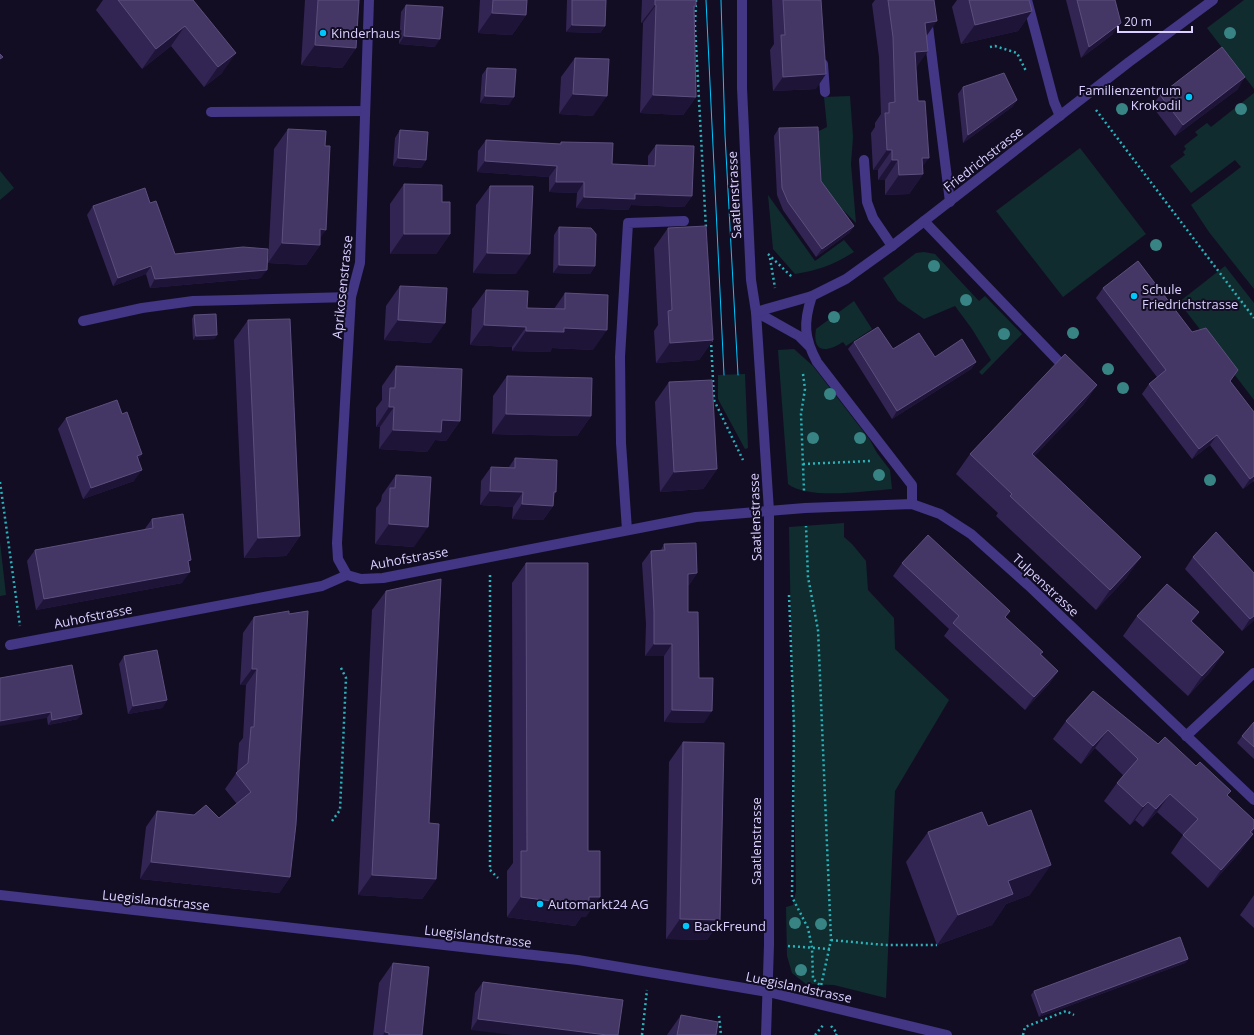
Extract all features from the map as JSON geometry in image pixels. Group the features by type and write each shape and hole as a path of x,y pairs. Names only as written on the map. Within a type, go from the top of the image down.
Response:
{"street":[{"name":"Aprikosenstrasse","path":"347,575 338,559 336,543 351,297 360,263 369,0"},
{"name":"Saatlenstrasse","path":"742,0 742,104 751,280 756,312 769,510 768,992 766,1035"},
{"path":"918,0 924,9 928,26 950,202"},
{"path":"1027,0 1054,102 1060,116"},
{"name":"Friedrichstrasse","path":"756,312 812,296 846,279 950,202 1212,0"},
{"path":"823,54 825,92"},
{"path":"210,112 365,111"},
{"path":"864,160 867,202 873,218 892,246"},
{"path":"628,530 621,443 620,357 628,223 684,221"},
{"path":"924,221 1075,379"},
{"path":"812,296 806,318 806,330 809,346 817,362 912,485 912,504"},
{"path":"83,321 142,308 193,301 351,297"},
{"path":"756,312 799,336 809,346"},
{"name":"Tulpenstrasse","path":"769,510 912,504 940,514 970,534 1028,585 1254,800"},
{"name":"Auhofstrasse","path":"10,645 322,586 347,575 361,579 383,578 696,517 769,510"},
{"path":"1186,736 1254,673"},
{"name":"Luegislandstrasse","path":"0,895 578,960 768,992 947,1035"}],"path":[{"path":"696,0 695,26 706,236"},
{"path":"990,47 995,46 1017,53 1025,69"},
{"path":"1094,107 1254,318"},
{"path":"768,254 792,277"},
{"path":"711,338 714,400 743,460"},
{"path":"788,587 794,726 792,898 808,928 812,948 813,979 821,986 831,940 818,630 808,577 801,414 805,389 802,366"},
{"path":"803,464 892,460"},
{"path":"0,482 22,642"},
{"path":"490,568 490,870 498,878"},
{"path":"332,821 340,810 346,678 340,666"},
{"path":"831,940 885,945 937,945"},
{"path":"788,946 830,949"},
{"path":"642,1035 648,985"},
{"path":"1023,1035 1025,1027 1032,1024 1066,1011 1074,1015"},
{"path":"719,1016 721,1035"},
{"path":"815,1035 826,1021"}],"green space":[{"path":"1244,0 1254,0 1254,89 1207,28"},
{"path":"1254,93 1254,289 1209,232 1191,205 1241,167 1235,160 1191,193 1170,166 1185,155 1183,152 1186,149 1184,146 1198,135 1195,132 1207,123 1211,127"},
{"path":"850,96 853,137 851,164 856,223 820,187 817,132 827,127 824,97"},
{"path":"1080,148 1146,234 1063,297 996,211"},
{"path":"0,171 14,188 0,200"},
{"path":"768,195 815,261 844,240 854,252 826,266 795,274 773,249"},
{"path":"924,252 935,254 979,301 985,296 1022,334 982,375 979,372 991,360 972,329 955,306 924,319 898,301 883,278 916,253"},
{"path":"1225,266 1254,303 1254,400 1179,302"},
{"path":"854,301 872,329 846,346 843,342 837,346 826,349 818,347 815,337 816,329"},
{"path":"794,349 813,366 870,440 877,453 890,470 892,489 853,493 823,493 797,489 788,484 778,350"},
{"path":"745,374 748,448 745,449 718,399 718,375"},
{"path":"844,523 844,537 866,561 868,590 894,618 895,649 949,700 895,791 886,998 834,985 806,984 792,973 787,956 786,907 793,905 796,891 789,527"},
{"path":"0,542 6,595 0,596"}],"building":[{"path":"118,0 193,0 236,53 218,67 185,26 156,49"},
{"path":"318,0 359,0 356,48 315,45"},
{"path":"493,0 527,0 526,15 492,13"},
{"path":"572,0 606,0 605,26 572,25"},
{"path":"655,0 696,0 696,6 694,6 696,97 653,95"},
{"path":"783,0 821,0 826,74 783,77 781,35 785,35"},
{"path":"888,0 934,0 937,21 925,23 928,51 915,52 918,101 925,101 929,158 922,158 923,174 899,175 898,160 892,160 892,150 887,150 885,113 889,113 889,103 895,102 893,37"},
{"path":"969,0 1029,0 1032,11 975,25"},
{"path":"1077,0 1115,0 1121,23 1089,47"},
{"path":"406,5 443,7 440,39 404,36"},
{"name":"Familienzentrum Krokodil","path":"1222,47 1245,77 1183,125 1160,95"},
{"path":"575,58 609,59 607,96 573,94"},
{"path":"487,68 516,69 514,97 485,96"},
{"path":"1004,73 1017,100 968,135 963,87"},
{"path":"818,127 821,181 854,226 822,249 788,202 782,188 779,128"},
{"path":"288,129 326,131 325,146 330,146 326,230 320,229 320,245 282,243"},
{"path":"400,130 428,132 426,160 398,158"},
{"path":"486,140 561,144 561,142 613,143 612,164 655,166 656,145 694,146 692,196 635,194 635,199 584,197 584,182 556,182 557,166 485,161"},
{"path":"404,184 442,185 442,202 450,202 450,234 404,234"},
{"path":"490,186 533,186 530,254 487,253"},
{"path":"145,188 150,203 156,201 175,254 243,247 268,249 267,270 155,279 151,266 118,278 93,206"},
{"path":"706,226 713,340 670,343 668,311 672,310 668,228"},
{"path":"559,227 591,228 596,234 595,266 559,265"},
{"path":"1138,261 1192,332 1206,328 1238,370 1230,381 1254,412 1254,476 1250,479 1217,435 1199,449 1149,384 1166,370 1103,288"},
{"path":"400,286 447,288 445,323 398,320"},
{"path":"486,290 528,291 527,308 565,309 565,293 608,295 607,330 564,328 564,332 526,331 526,327 484,325"},
{"path":"216,314 217,335 196,336 194,315"},
{"path":"290,319 300,536 258,538 248,320"},
{"path":"878,327 893,349 919,333 935,357 962,339 976,362 897,411 854,342"},
{"path":"1065,354 1097,385 1032,454 1141,557 1110,590 1010,496 1012,494 970,454"},
{"path":"396,366 462,369 460,421 442,420 441,432 393,430 394,407 389,407 390,388 395,388"},
{"path":"507,376 592,378 591,416 506,414"},
{"path":"712,380 717,469 674,472 669,382"},
{"path":"117,400 122,414 127,412 142,454 137,456 142,470 91,488 66,418"},
{"path":"515,458 557,460 556,492 554,492 553,506 522,504 523,492 490,491 491,467 515,468"},
{"path":"396,475 431,477 428,527 389,524 390,488 395,488"},
{"path":"183,514 191,560 188,561 190,572 44,599 35,550 153,528 152,519"},
{"path":"1216,532 1254,573 1254,616 1250,619 1193,557"},
{"path":"928,535 1010,611 1005,617 1043,652 1040,654 1058,671 1034,697 953,623 959,616 902,563"},
{"path":"696,543 697,573 688,574 688,612 698,612 699,678 713,678 712,711 672,710 672,644 654,644 651,551 665,550 664,544"},
{"path":"526,563 588,563 588,851 600,851 600,897 589,897 589,906 521,897 521,851 527,851"},
{"path":"441,579 429,823 439,824 436,879 372,875 386,591"},
{"path":"1167,584 1199,612 1191,621 1224,652 1202,676 1137,616"},
{"path":"289,611 289,614 308,611 296,824 290,877 151,862 157,811 194,815 206,805 219,818 251,792 236,773 248,763 251,727 254,727 257,669 252,669 254,617"},
{"path":"157,650 167,700 133,706 124,656"},
{"path":"72,665 82,714 52,720 51,712 0,721 0,678"},
{"path":"1093,691 1158,744 1165,737 1196,766 1200,762 1231,791 1227,795 1254,820 1254,828 1250,832 1253,834 1221,870 1183,835 1198,819 1170,794 1156,809 1148,802 1143,807 1117,783 1138,759 1108,730 1093,746 1066,721"},
{"path":"1254,722 1254,747 1242,736"},
{"path":"683,742 724,743 720,920 680,919"},
{"path":"1031,810 1051,865 1008,881 1013,894 958,915 928,832 982,812 988,826"},
{"path":"1180,937 1188,959 1042,1013 1034,991"},
{"path":"393,963 429,967 422,1035 389,1035 389,1033 385,1032"},
{"path":"483,982 623,1000 618,1035 607,1035 478,1019"},
{"path":"681,1015 718,1022 716,1035 677,1035"}],"tram line":[{"path":"706,0 724,375"},
{"path":"721,0 725,135 738,375"}],"place":[{"name":"Kinderhaus","path":"323,33"},
{"name":"Familienzentrum Krokodil","path":"1189,97"},
{"name":"Schule Friedrichstrasse","path":"1134,296"},
{"name":"Automarkt24 AG","path":"540,904"},
{"name":"BackFreund","path":"686,926"}]}
